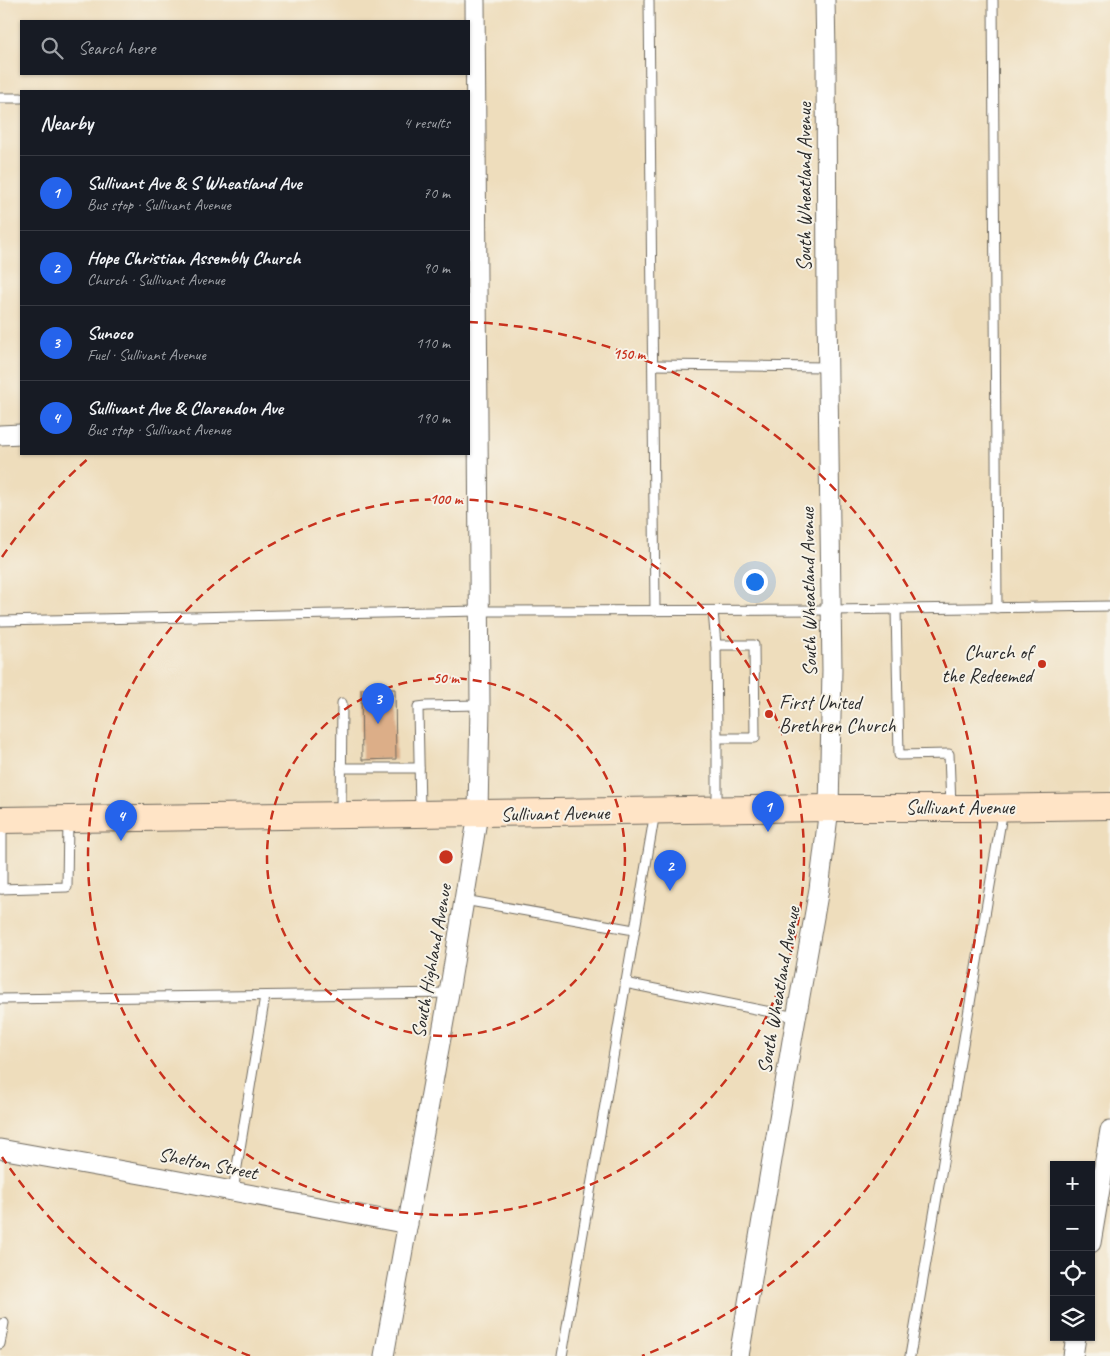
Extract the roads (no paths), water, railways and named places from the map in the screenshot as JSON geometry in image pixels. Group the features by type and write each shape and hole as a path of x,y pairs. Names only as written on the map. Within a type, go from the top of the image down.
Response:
{"main road":[{"name":"Sullivant Avenue","path":"1,820 830,808 1110,806"}],"street":[{"name":"South Highland Avenue","path":"384,1356 449,993 478,814 480,705 474,426 472,92 475,0"},
{"name":"South Wheatland Avenue","path":"739,1356 819,889 830,808 832,670 824,0"},
{"path":"0,435 20,434"},
{"path":"1095,1220 1110,1130"},
{"name":"Shelton Street","path":"0,1149 408,1224"},
{"path":"1073,1356 1075,1341"}],"lane":[{"path":"649,0 655,611"},
{"path":"993,0 997,608"},
{"path":"0,98 20,98"},
{"path":"653,365 828,367"},
{"path":"0,621 479,611 831,610 1110,606"},
{"path":"896,609 899,755 949,754 951,808"},
{"path":"713,610 716,645 717,811"},
{"path":"716,645 754,645 755,710 755,738 717,738"},
{"path":"341,815 342,703"},
{"path":"420,814 418,707 480,705"},
{"path":"342,768 419,768"},
{"path":"910,1356 1004,807"},
{"path":"562,1356 655,811"},
{"path":"1,820 1,889 67,887 68,819"},
{"path":"464,900 634,930"},
{"path":"625,983 796,1017"},
{"path":"0,999 449,993"},
{"path":"233,1191 265,996"},
{"path":"0,1344 4,1323"}],"place":[{"name":"Church of the Redeemed","path":"1042,664"},
{"name":"First United Brethren Church","path":"769,714"},
{"name":"Sunoco","path":"378,724"},
{"name":"Sullivant Ave & S Wheatland Ave","path":"768,832"},
{"name":"Sullivant Ave & Clarendon Ave","path":"121,841"},
{"name":"Hope Christian Assembly Church","path":"670,891"}]}
